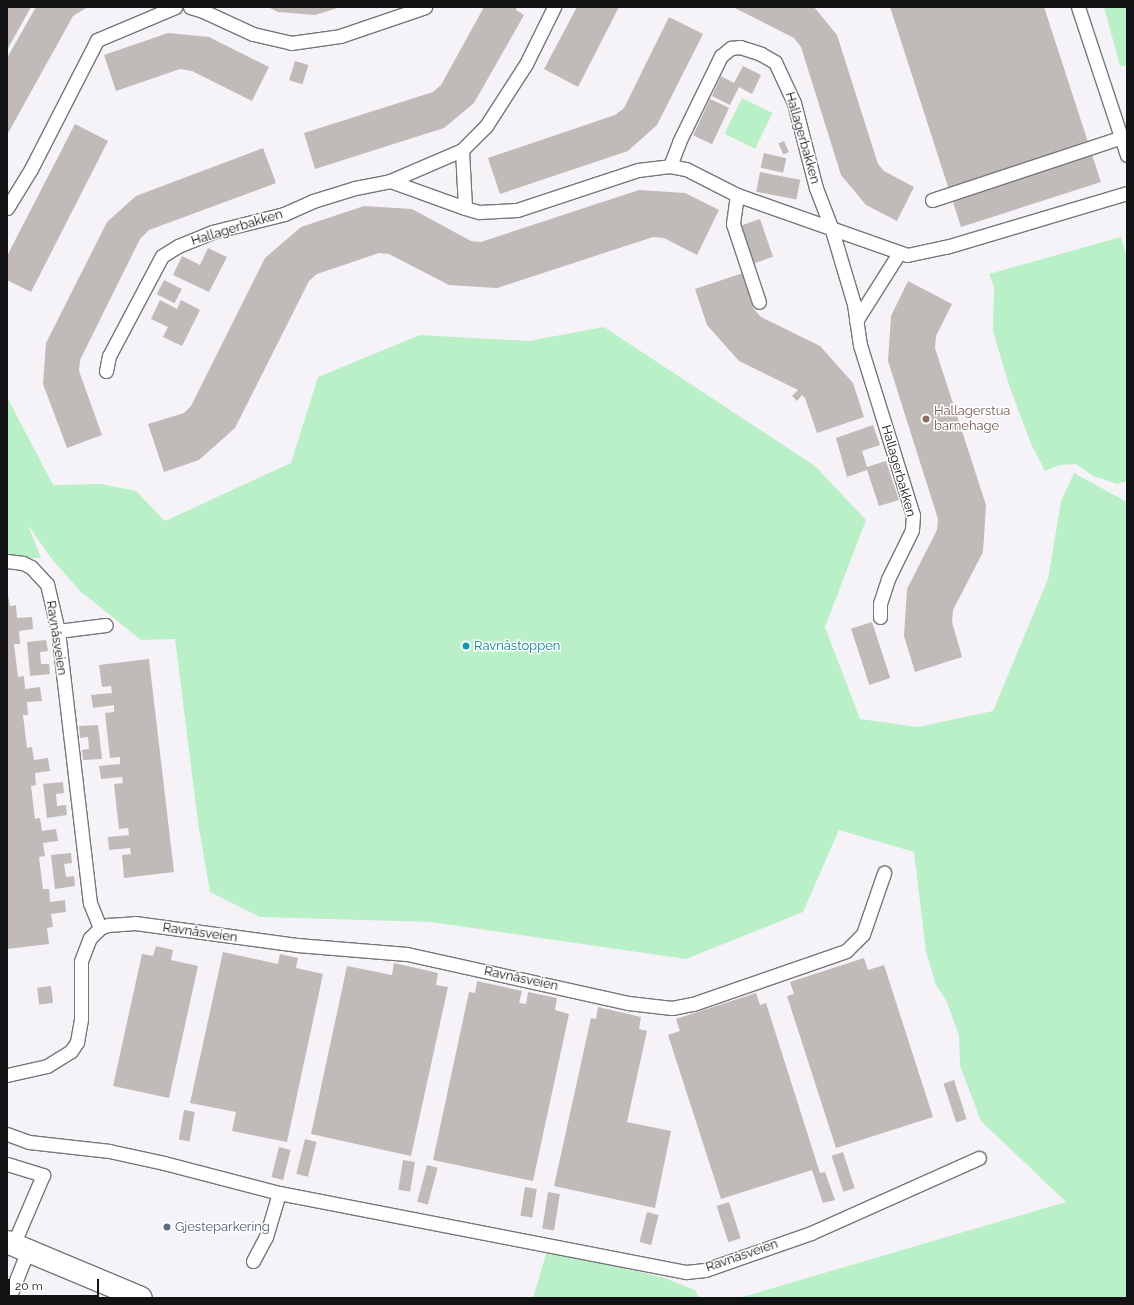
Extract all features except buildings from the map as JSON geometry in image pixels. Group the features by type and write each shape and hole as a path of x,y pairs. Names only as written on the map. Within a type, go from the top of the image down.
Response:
{"street":[{"path":"16,1246 141,1298"}],"lane":[{"path":"7,208 31,169 97,40 174,7"},
{"path":"190,7 203,11 253,34 291,43 340,36 425,7"},
{"name":"Hallagerbakken","path":"106,370 109,356 162,256 178,246 212,232 284,214 313,201 390,181 462,150 486,126 526,64 554,7"},
{"path":"1078,7 1127,155"},
{"name":"Hallagerbakken","path":"670,166 679,142 721,56 731,48 740,47 762,54 775,62 794,103 816,188 831,227 856,320 860,345 913,515 912,530 908,542 883,593 880,617"},
{"path":"932,200 1122,137"},
{"path":"462,150 465,208"},
{"path":"390,181 465,208 493,213 517,210 638,170 670,166 686,169 736,195 831,227 907,255 961,243 1127,193"},
{"path":"736,195 733,224 759,302"},
{"path":"856,320 899,253"},
{"name":"Ravnåsveien","path":"7,561 23,563 30,567 48,584 58,631 90,903 100,928 120,923 134,923 297,945 407,954 628,1003 672,1008 693,1004 846,951 863,934 884,873"},
{"path":"58,631 106,625"},
{"path":"7,1075 47,1066 71,1051 77,1042 81,1019 81,961 90,938 100,928"},
{"name":"Ravnåsveien","path":"7,1134 29,1142 109,1151 164,1163 280,1193 686,1272 706,1270 811,1233 979,1158"},
{"path":"7,1164 43,1175 16,1246 9,1298"},
{"path":"253,1261 268,1232 280,1193"}],"green space":[{"path":"1104,7 1127,7 1127,66 1120,66"},
{"path":"742,98 773,113 755,149 724,134"},
{"path":"1121,237 1127,257 1127,481 1117,484 1093,476 1076,464 1059,465 1045,471 1031,444 1009,385 993,331 994,287 989,274"},
{"path":"604,327 815,466 866,520 825,627 860,719 918,727 993,711 1048,579 1061,501 1074,473 1127,502 1127,1298 739,1298 1066,1202 981,1121 960,1066 959,1035 946,1000 936,985 926,952 914,852 839,830 803,912 686,959 431,922 260,917 210,892 198,823 175,639 141,640 80,591 51,558 28,525 41,558 7,559 7,397 53,485 101,484 136,491 165,521 291,463 318,377 420,335 529,341"},
{"path":"547,1251 662,1277 695,1290 699,1298 533,1298"}],"place":[{"name":"Hallagerstua barnehage","path":"926,419"},
{"name":"Ravnåstoppen","path":"466,646"},
{"name":"Gjesteparkering","path":"167,1227"}]}
